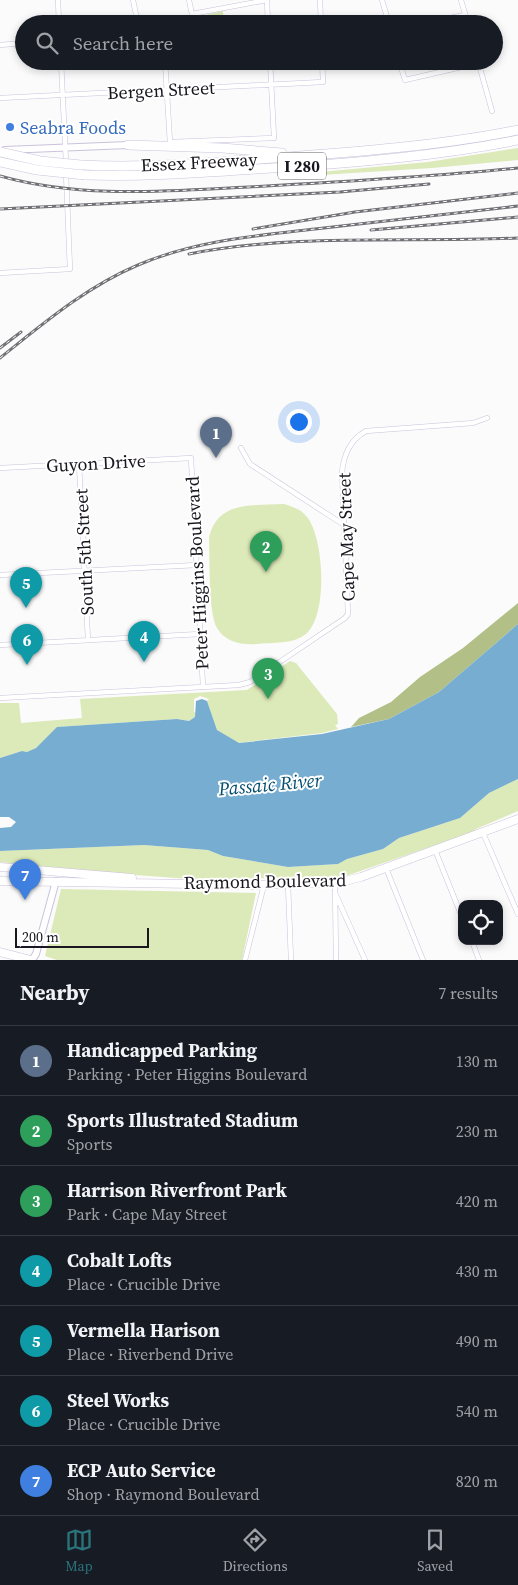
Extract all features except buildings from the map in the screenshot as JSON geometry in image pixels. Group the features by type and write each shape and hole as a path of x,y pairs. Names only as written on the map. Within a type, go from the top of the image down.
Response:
{"highway":[{"name":"Essex Freeway","path":"0,150 32,159 81,165 178,164 296,157 436,143 518,130"},
{"name":"Essex Freeway","path":"0,162 45,171 86,175 166,174 311,166 431,154 518,140"},
{"path":"128,146 229,149 283,153 296,157"}],"main road":[{"name":"Raymond Boulevard","path":"0,881 335,883 353,880 483,833 518,818"},
{"path":"0,867 123,876 149,882"},
{"path":"0,952 31,960"}],"street":[{"path":"58,0 59,15"},
{"path":"133,0 136,15"},
{"path":"189,0 192,14 267,0 268,15"},
{"path":"320,0 321,15"},
{"path":"382,0 386,15"},
{"path":"461,0 465,15"},
{"path":"0,44 15,43"},
{"path":"0,273 70,269 61,70"},
{"path":"166,70 170,142"},
{"path":"0,150 22,151 274,138 270,70"},
{"name":"Bergen Street","path":"0,98 323,82 322,70"},
{"path":"402,70 405,80 444,70"},
{"path":"480,70 492,110"},
{"name":"Cape May Street","path":"0,698 248,683 347,616 349,611 344,525 343,460 346,450 366,431 385,428 473,423 487,418"},
{"path":"241,448 250,464 344,525"},
{"name":"Guyon Drive","path":"0,468 191,458"},
{"name":"Peter Higgins Boulevard","path":"191,458 203,687"},
{"name":"South 5th Street","path":"79,464 86,571 88,640"},
{"path":"0,575 196,565"},
{"path":"0,645 200,634"},
{"path":"483,833 518,914"},
{"path":"435,850 458,908"},
{"path":"386,868 422,960"},
{"path":"31,960 36,954 56,881"},
{"path":"335,883 336,960"},
{"path":"245,960 264,884"},
{"path":"288,884 291,960"},
{"path":"336,895 365,960"},
{"path":"473,945 479,960"}],"green space":[{"path":"223,11 223,15 206,15"},
{"path":"518,148 518,160 321,175 321,172 428,162"},
{"path":"284,504 305,514 313,527 317,541 320,558 321,593 314,623 307,633 296,640 250,644 234,642 220,633 214,621 211,598 209,537 220,517 238,507"},
{"path":"518,603 518,624 439,692 389,719 351,727 359,718 391,702 420,677 463,648"},
{"path":"290,661 296,663 337,714 338,724 335,725 338,729 322,733 238,743 217,730 207,701 209,699 200,696 194,699 194,712 196,713 195,717 189,721 177,719 58,727 36,748 0,758 0,703 19,703 21,723 82,718 80,699 247,690"},
{"path":"518,779 518,811 473,832 343,877 190,879 67,870 0,862 0,851 144,845 208,850 223,856 288,867 338,864 347,859 383,849 399,838 460,818 489,793"},
{"path":"61,889 256,893 242,960 57,960 45,956"}],"water":[{"name":"Passaic River","path":"518,624 518,779 489,793 460,818 399,838 383,849 347,859 338,864 288,867 223,856 208,850 144,845 0,851 0,758 36,748 57,727 177,719 189,721 195,717 196,701 202,699 207,701 217,730 239,743 322,734 389,719 439,692"}],"pier":[{"path":"0,817 9,817 16,822 11,827 0,828"}],"railway":[{"path":"0,176 62,188 124,192 384,179 518,168"},
{"path":"0,209 340,192 429,184"},
{"path":"253,229 355,212 518,193"},
{"path":"0,358 66,307 101,284 138,265 181,250 247,237 518,206"},
{"path":"371,230 518,217"},
{"path":"189,254 270,243 518,238"},
{"path":"0,348 21,332"}],"place":[{"name":"Seabra Foods","path":"10,127"},
{"name":"Handicapped Parking","path":"216,458"},
{"name":"Sports Illustrated Stadium","path":"266,572"},
{"name":"Vermella Harison","path":"26,608"},
{"name":"Cobalt Lofts","path":"144,662"},
{"name":"Steel Works","path":"27,665"},
{"name":"Harrison Riverfront Park","path":"268,699"},
{"name":"ECP Auto Service","path":"25,900"}]}
